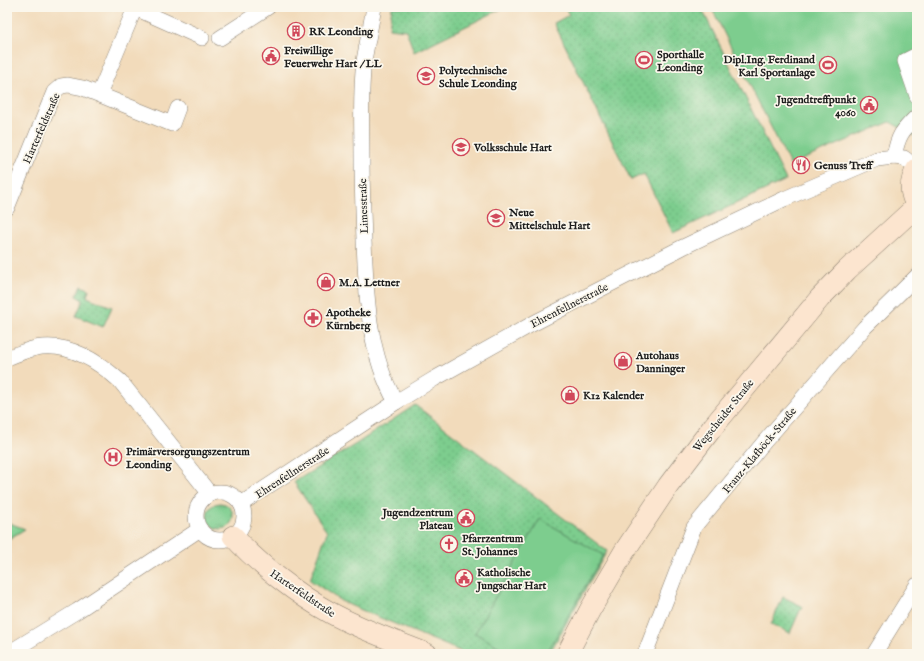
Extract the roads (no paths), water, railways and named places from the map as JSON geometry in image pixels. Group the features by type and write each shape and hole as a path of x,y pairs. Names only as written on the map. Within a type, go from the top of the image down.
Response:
{"street":[{"path":"220,38 268,7"},
{"name":"Limesstraße","path":"374,7 364,60 362,91 362,178 365,269 369,309 378,358 389,389 396,402"},
{"path":"99,94 136,8 202,38"},
{"path":"917,55 905,61 917,96"},
{"name":"Harterfeldstraße","path":"7,208 54,92 61,86 68,85 83,88 172,124 178,108"},
{"path":"917,116 904,129 899,137 894,157 904,158 917,168"},
{"name":"Ehrenfellnerstraße","path":"241,504 396,402 534,323 683,247 835,176 877,160 894,157"},
{"name":"Wegscheider Straße","path":"567,654 590,610 624,552 668,486 712,428 820,298 847,270 917,206 912,198 910,189 912,176 917,168"},
{"name":"Franz-Klafböck-Straße","path":"645,654 694,527 765,441 865,327 917,276"},
{"path":"7,358 25,351 43,347 60,349 85,356 108,370 120,381 210,494"},
{"path":"215,492 227,493 233,496 241,504 244,514 243,522 237,533 233,536 226,539 213,539 205,535 200,529 196,514 198,507 202,500 210,494 215,492"},
{"path":"7,654 77,611 200,529"},
{"name":"Harterfeldstraße","path":"233,536 245,550 271,572 317,605 360,627 427,654"},
{"path":"874,654 917,585"}],"place":[{"name":"RK Leonding","path":"296,31"},
{"name":"Freiwillige Feuerwehr Hart / LL","path":"271,56"},
{"name":"Sporthalle Leonding","path":"644,60"},
{"name":"Dipl.Ing. Ferdinand Karl Sportanlage","path":"828,65"},
{"name":"Polytechnische Schule Leonding","path":"426,76"},
{"name":"Jugendtreffpunkt 4060","path":"869,105"},
{"name":"Volksschule Hart","path":"461,147"},
{"name":"Genuss Treff","path":"801,165"},
{"name":"Neue Mittelschule Hart","path":"496,218"},
{"name":"M.A. Lettner","path":"326,282"},
{"name":"Apotheke Kürnberg","path":"313,318"},
{"name":"Autohaus Danninger","path":"623,361"},
{"name":"K12 Kalender","path":"570,395"},
{"name":"Primärversorgungszentrum Leonding","path":"113,457"},
{"name":"Jugendzentrum Plateau","path":"466,518"},
{"name":"Pfarrzentrum St. Johannes","path":"449,544"},
{"name":"Katholische Jungschar Hart","path":"464,578"}]}
